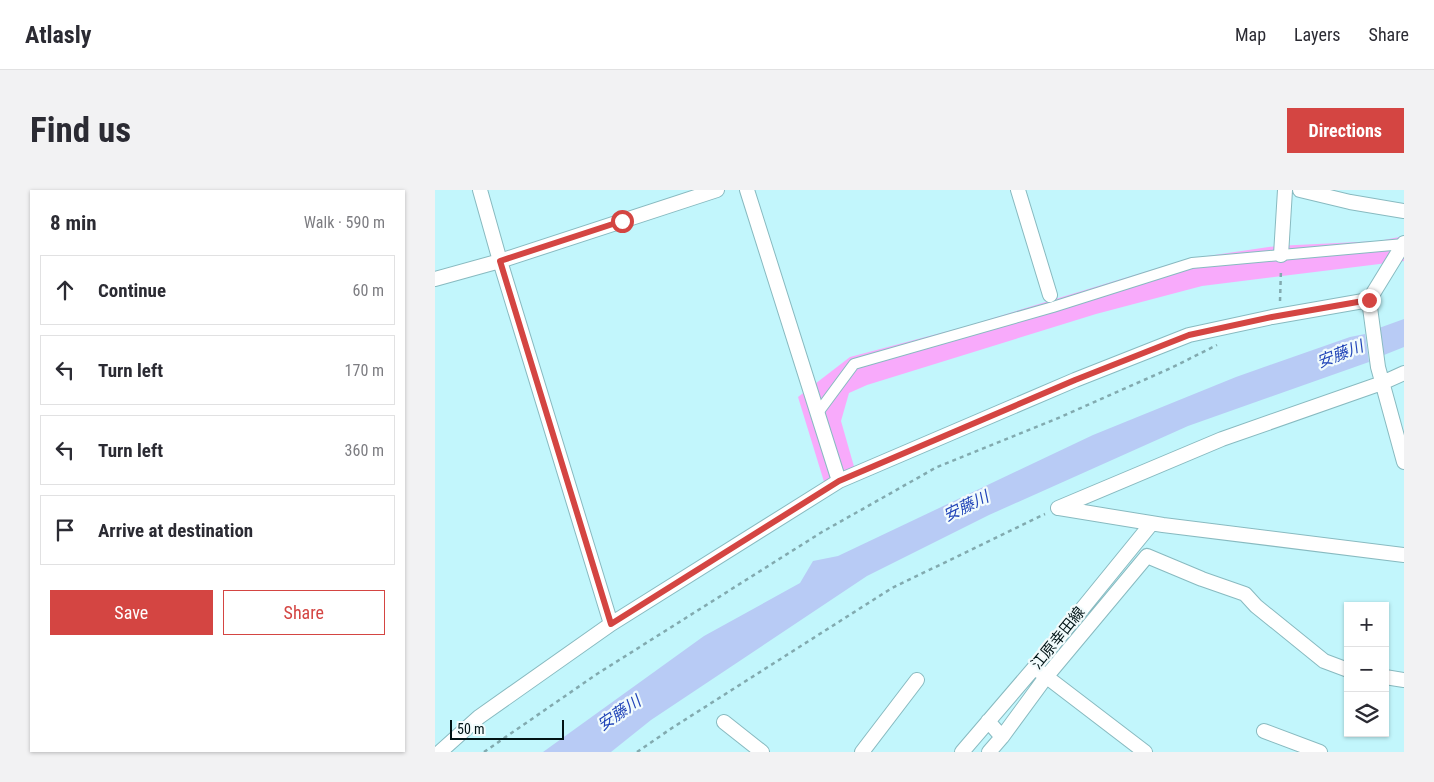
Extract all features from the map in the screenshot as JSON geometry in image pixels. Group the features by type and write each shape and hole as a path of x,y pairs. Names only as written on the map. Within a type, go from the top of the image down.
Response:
{"street":[{"path":"480,190 611,624"},
{"path":"435,278 500,261 717,190"},
{"path":"747,190 839,481"},
{"path":"1018,190 1050,295"},
{"path":"1281,255 1285,190"},
{"path":"1300,190 1350,202 1404,211"},
{"path":"817,414 854,364 1053,307 1192,263 1404,244"},
{"path":"1404,244 1369,300 1378,367 1404,462"},
{"path":"439,752 479,717 611,624 839,481 1075,380 1189,335 1280,315 1369,300"},
{"path":"1058,508 1222,440 1382,383 1404,373"},
{"path":"1058,508 1158,524 1404,555"},
{"name":"江原幸田線","path":"961,752 1158,524"},
{"path":"989,752 1046,677 1147,556 1202,579 1245,594 1256,606 1324,661 1344,668"},
{"path":"1034,668 1145,752"},
{"path":"1389,678 1404,680"},
{"path":"863,752 917,680"},
{"path":"723,722 762,752"},
{"path":"988,722 1002,737"},
{"path":"1264,731 1320,752"}],"path":[{"path":"1280,315 1281,255"},
{"path":"484,752 597,674 822,532 937,467 1065,415 1171,368 1221,342"},
{"path":"637,752 892,588 1058,508"}],"shaded area":[{"path":"1404,236 1404,261 1202,286 1096,314 867,385 849,393 841,421 855,470 825,485 798,397 850,357 967,326 1187,259 1276,246 1379,241"}],"water":[{"path":"1404,319 1404,347 1384,355 1379,328"},
{"name":"安藤川","path":"1365,334 1369,362 1188,426 989,515 867,576 651,720 611,752 543,752 704,636 800,583 813,561 838,556 1093,435 1236,377 1350,337"}],"route":[{"path":"622,221 500,261 611,624 839,481 1075,380 1189,335 1272,317 1369,300"}]}
